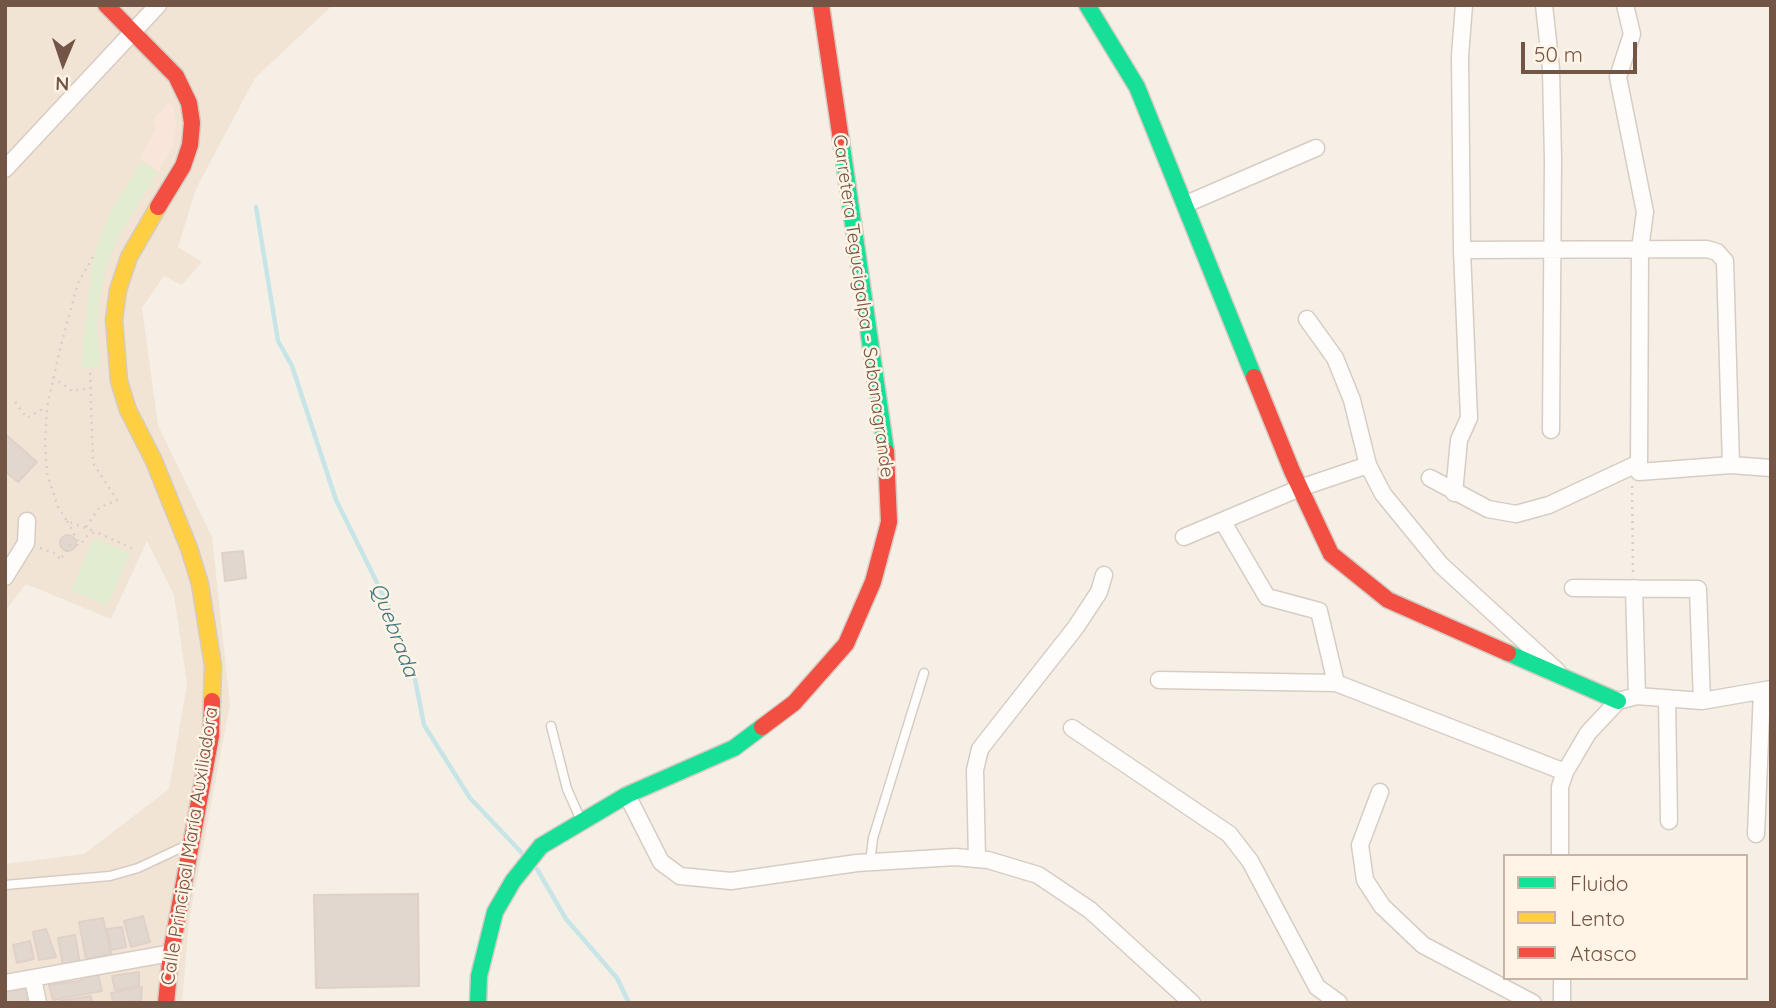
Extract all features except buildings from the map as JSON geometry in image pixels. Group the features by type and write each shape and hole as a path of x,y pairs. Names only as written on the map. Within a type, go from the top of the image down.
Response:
{"main road":[{"name":"Calle Principal María Auxiliadora","path":"106,5 176,76 189,103 192,123 190,145 183,166 129,257 118,290 114,320 119,381 128,410 154,461 190,548 209,630 214,702 211,736 171,953 166,1003"},
{"name":"Carretera Tegucigalpa - Sabanagrande","path":"478,1003 479,976 495,912 513,881 541,846 627,795 734,748 794,703 846,644 873,582 889,522 886,449 821,5"},
{"path":"1087,5 1137,87 1300,488 1331,554 1388,600 1618,701"}],"street":[{"path":"5,169 158,5"},
{"path":"1454,493 1459,440 1469,418 1462,250 1460,56 1464,5"},
{"path":"1544,5 1550,69 1553,249 1551,430"},
{"path":"1625,5 1632,34 1618,77 1645,212 1640,249 1639,468"},
{"path":"1186,204 1316,148"},
{"path":"1462,250 1707,249 1717,252 1725,261 1731,466"},
{"path":"1307,319 1335,358 1352,400 1368,465 1383,494 1441,565 1567,680"},
{"path":"1184,537 1300,488 1368,465"},
{"path":"1430,478 1488,509 1516,514 1549,505 1639,468 1771,468"},
{"path":"5,577 26,543 27,521"},
{"path":"1223,522 1267,597 1319,611 1336,683"},
{"path":"978,859 975,770 980,749 1076,627 1099,592 1104,575"},
{"path":"1573,588 1698,589 1702,701"},
{"path":"1634,588 1637,696"},
{"path":"1159,680 1336,683 1565,772"},
{"path":"1560,854 1560,787 1565,772 1588,733 1618,701 1637,696 1702,701 1766,690 1756,834"},
{"path":"1667,698 1670,821"},
{"path":"1072,729 1229,834 1250,861 1317,987 1339,1003"},
{"path":"1380,792 1360,845 1365,880 1381,906 1423,945 1533,1003"},
{"path":"627,795 662,862 680,876 731,881 922,857 978,859 1038,875 1090,910 1192,1003"},
{"path":"5,983 171,953"},
{"path":"33,979 38,1003"},
{"path":"1562,980 1562,1003"},
{"path":"1168,1003 1179,990"}],"lane":[{"path":"870,862 873,838 924,673"},
{"path":"551,726 567,789 582,820"},
{"path":"5,885 110,876 138,868 191,843"}],"path":[{"path":"80,545 47,474 47,407 78,283 93,257"},
{"path":"85,528 99,508 117,500 93,463 90,368"},
{"path":"53,377 72,391 92,388"},
{"path":"15,402 27,418 47,407"},
{"path":"1634,588 1631,489 1639,468"},
{"path":"67,521 132,548"},
{"path":"80,545 88,535 96,532"},
{"path":"57,554 60,560 70,545 80,545"}],"shaded area":[{"path":"5,5 333,5 255,78 196,189 178,247 202,262 182,285 164,276 142,308 158,425 212,537 230,704 189,921 182,1003 5,1003 5,864 84,854 169,789 187,684 174,595 147,541 111,619 26,584 5,611"},
{"path":"169,103 174,108 176,126 172,148 158,172 139,159 156,129 153,120"}],"green space":[{"path":"142,161 158,172 120,233 107,264 99,299 97,332 101,366 81,369 93,257 110,212"},
{"path":"94,538 130,553 107,606 71,590"}],"waterway":[{"name":"Quebrada","path":"256,207 278,341 292,366 336,500 393,615 414,674 424,725 470,798 521,852"},
{"name":"Quebrada","path":"537,869 566,919 617,978 629,1003"}],"traffic: fast":[{"path":"1087,5 1137,87 1254,377"},
{"path":"841,140 886,452"},
{"path":"1508,653 1618,701"},
{"path":"478,1003 479,976 495,912 513,881 541,846 627,795 734,748 762,727"}],"traffic: slow":[{"path":"158,207 129,257 118,290 114,320 119,381 128,410 154,461 189,548 200,584 213,666 212,701"}],"traffic: jam":[{"path":"106,5 176,76 189,103 192,123 190,145 183,166 158,207"},
{"path":"821,5 841,140"},
{"path":"1254,377 1292,471 1331,554 1388,600 1508,653"},
{"path":"762,727 794,703 846,644 873,582 889,522 886,452"},
{"path":"166,1003 171,953 211,736 212,701"}]}
